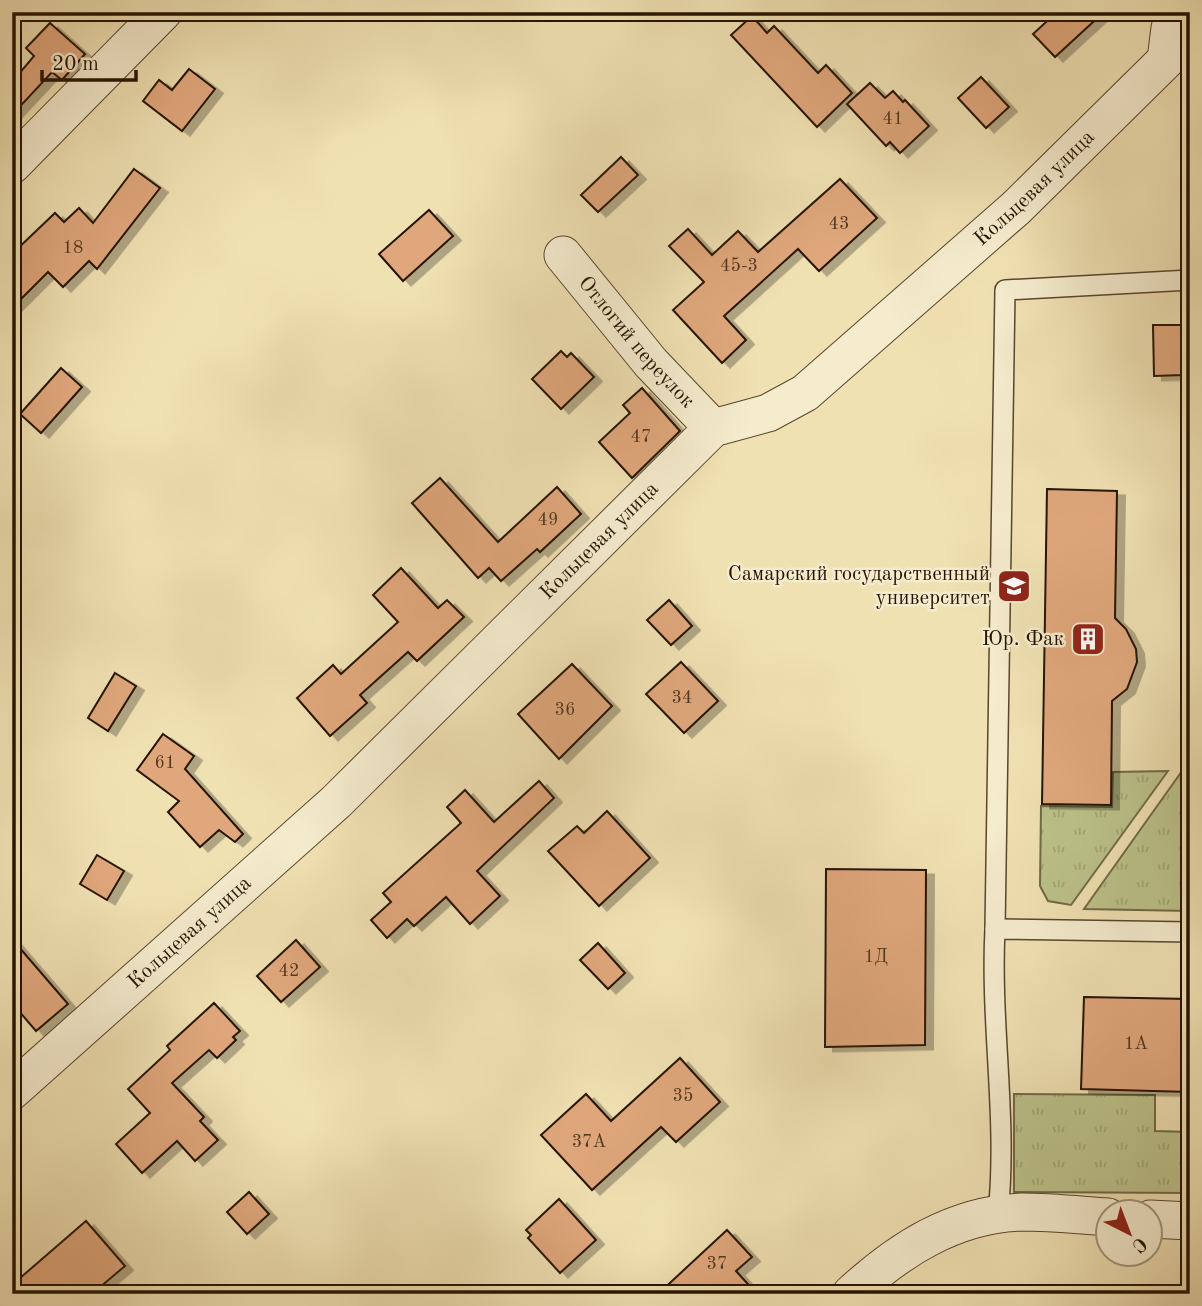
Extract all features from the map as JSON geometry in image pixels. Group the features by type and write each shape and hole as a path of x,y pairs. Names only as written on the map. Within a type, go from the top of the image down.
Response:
{"street":[{"path":"12,165 163,12"},
{"name":"Кольцевая улица","path":"12,1091 337,802 713,428 768,413 805,393 1016,208 1166,60 1170,27 1187,12"},
{"name":"Отлогий переулок","path":"563,255 652,363 713,428"},
{"path":"862,1289 908,1248 951,1226 998,1214 1023,1212 1094,1216"},
{"path":"1164,1220 1190,1221"}],"lane":[{"path":"998,1214 1002,1172 993,972 1005,290 1190,280"},
{"path":"995,929 1190,932"}],"green space":[{"path":"1168,771 1071,905 1048,901 1040,886 1041,806 1112,807 1113,772"},
{"path":"1182,771 1190,772 1190,911 1084,909"},
{"path":"1014,1094 1155,1095 1155,1131 1190,1132 1190,1193 1014,1192"}],"building":[{"path":"1057,12 1104,12 1055,57 1033,34"},
{"path":"752,16 767,33 774,26 818,73 826,65 852,93 817,127 731,35"},
{"path":"50,23 85,54 62,80 52,72 12,115 12,82 34,56 26,48"},
{"path":"189,69 215,89 182,131 143,101 159,80 172,90"},
{"path":"981,77 1009,107 986,128 958,98"},
{"path":"870,83 885,98 893,91 929,126 900,153 890,142 886,146 847,104"},
{"path":"621,157 638,175 598,212 581,195"},
{"path":"134,169 160,188 97,269 89,261 63,287 48,272 12,308 12,254 55,213 64,222 79,208 93,223"},
{"path":"840,179 877,218 819,271 798,249 724,316 746,340 722,363 673,310 704,282 669,246 688,229 712,255 738,231 758,252"},
{"path":"429,210 453,236 403,281 379,254"},
{"path":"1153,325 1182,325 1183,375 1154,376"},
{"path":"561,351 567,357 571,353 594,377 561,409 532,379"},
{"path":"61,368 82,387 41,433 20,414"},
{"path":"642,388 680,431 632,478 599,442 630,413 623,405"},
{"path":"440,478 498,542 557,487 581,514 540,552 537,549 501,581 489,568 478,578 412,503"},
{"name":"Юр. Фак","path":"1047,489 1117,491 1115,618 1126,629 1136,649 1137,662 1127,689 1112,701 1111,805 1042,804"},
{"path":"401,568 438,608 447,600 464,617 417,661 408,652 360,695 367,703 330,736 297,698 333,665 341,674 398,622 373,595"},
{"path":"669,600 692,626 671,645 647,620"},
{"path":"681,662 718,701 684,733 646,694"},
{"path":"572,664 612,706 559,759 518,714"},
{"path":"115,673 136,686 108,731 88,718"},
{"path":"163,734 194,756 185,769 243,834 235,842 219,830 200,847 168,812 179,801 137,770"},
{"path":"539,781 554,798 477,871 500,896 470,924 446,897 414,926 407,919 387,938 371,920 391,902 383,893 461,823 447,807 465,790 494,822"},
{"path":"607,811 650,858 599,906 548,851 577,826 584,833"},
{"path":"97,855 124,871 107,900 80,884"},
{"path":"826,869 926,870 925,1045 825,1047"},
{"path":"12,939 68,1004 36,1031 12,1003"},
{"path":"296,940 320,967 281,1002 257,976"},
{"path":"598,943 625,973 608,989 580,960"},
{"path":"1084,997 1190,999 1190,1092 1081,1089"},
{"path":"214,1003 240,1031 233,1037 236,1040 217,1058 209,1050 172,1083 204,1117 200,1121 218,1140 195,1161 177,1141 142,1173 116,1144 150,1113 128,1089 170,1050 167,1046"},
{"path":"680,1058 720,1102 676,1142 661,1127 592,1190 541,1135 586,1094 611,1121"},
{"path":"249,1192 269,1214 247,1234 227,1212"},
{"path":"559,1199 596,1240 560,1273 528,1238 531,1235 526,1230"},
{"path":"86,1221 125,1266 92,1294 12,1294 12,1285"},
{"path":"727,1230 752,1257 736,1271 757,1294 658,1294"}],"place":[{"name":"Самарский государственный университет","path":"1014,586"},
{"name":"Юр. Фак","path":"1088,639"}]}
